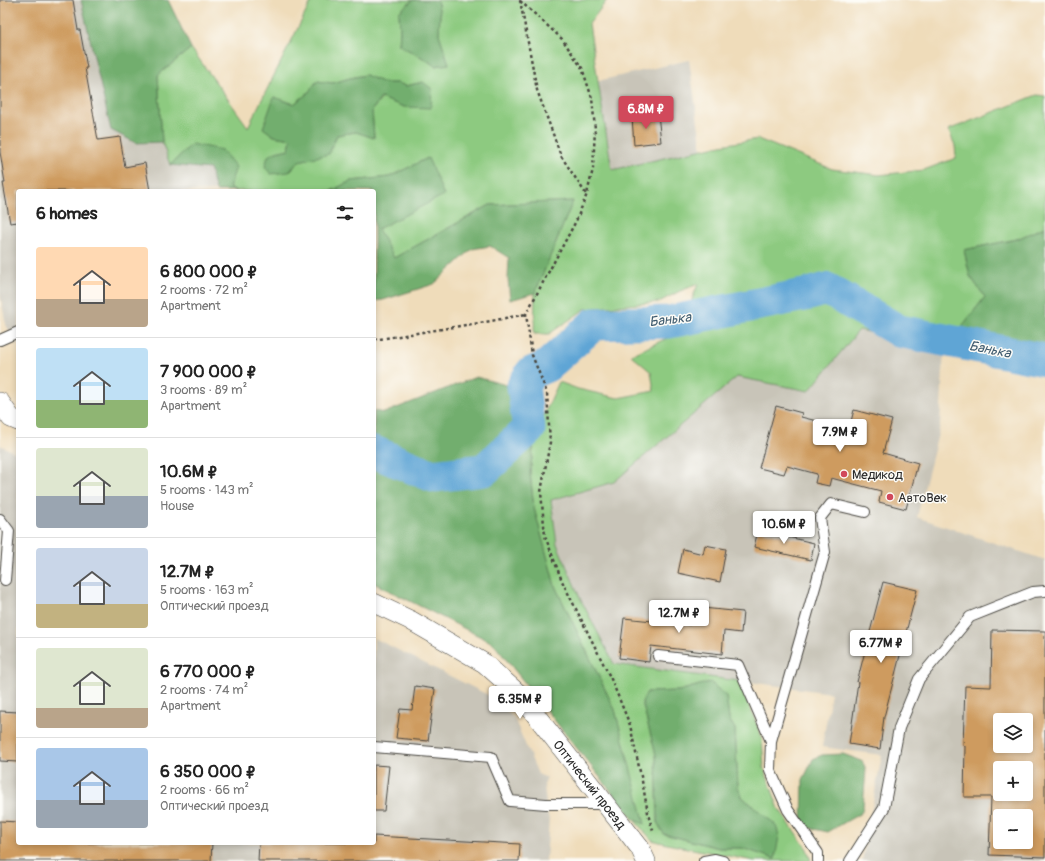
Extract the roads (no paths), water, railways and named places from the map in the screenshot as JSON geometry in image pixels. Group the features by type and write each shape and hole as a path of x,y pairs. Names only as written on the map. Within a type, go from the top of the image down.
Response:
{"street":[{"path":"0,402 11,418 16,420"},
{"name":"Оптический проезд","path":"376,603 410,620 484,663 520,695 640,848 646,861"}],"lane":[{"path":"0,340 16,333"},
{"path":"818,861 818,853 788,810 770,770 771,741 825,552 820,518 831,504 865,512"},
{"path":"0,519 9,530 5,580"},
{"path":"850,861 884,808 899,728 919,679 970,617 1033,592 1045,591"},
{"path":"658,656 738,665 771,741"},
{"path":"376,747 491,757 510,801 546,804 605,804"},
{"path":"704,861 715,859 723,861"}],"waterway":[{"name":"Банька","path":"376,453 433,476 484,470 529,429 523,386 531,373 547,366 594,324 669,322 809,294 827,289 899,331 1045,360"}],"place":[{"name":"Медикод","path":"844,474"},
{"name":"АвтоВек","path":"890,497"}]}
